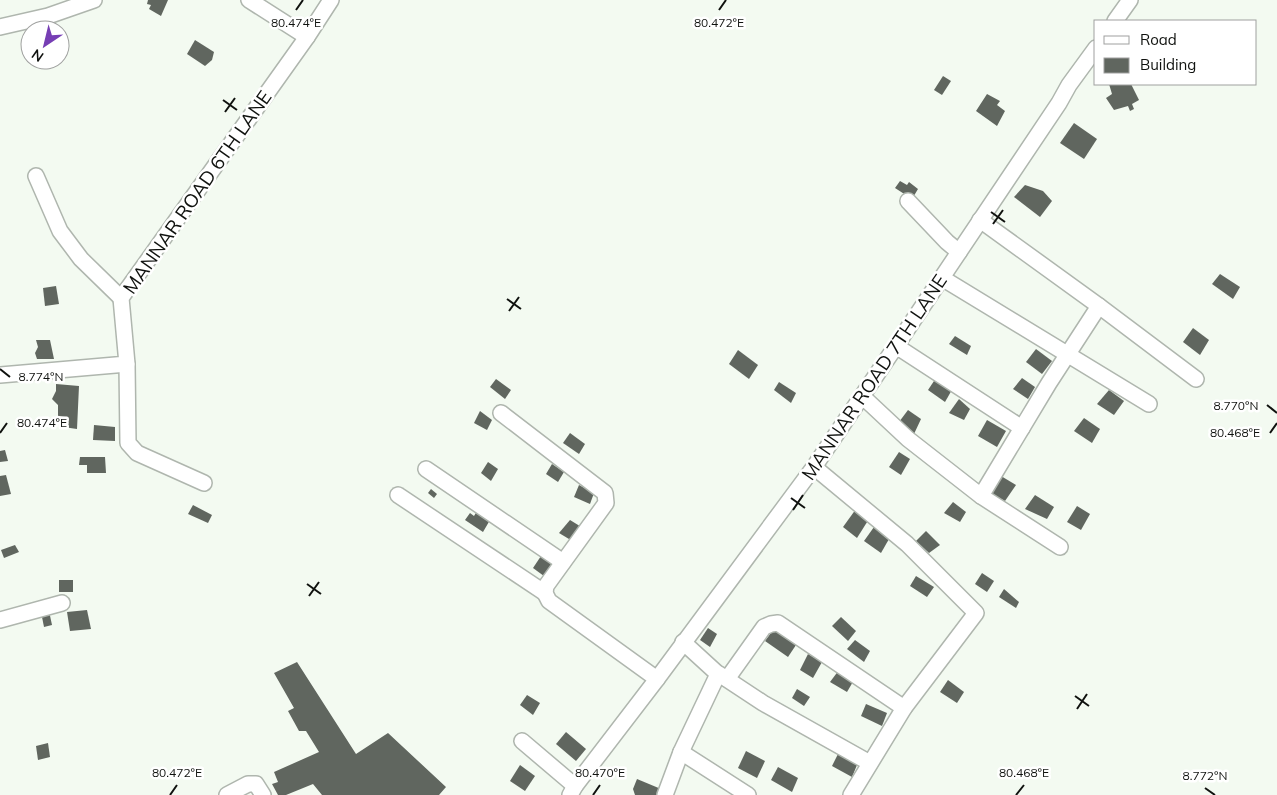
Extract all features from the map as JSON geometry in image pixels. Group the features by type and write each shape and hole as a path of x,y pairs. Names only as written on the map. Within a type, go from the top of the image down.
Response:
{"street":[{"path":"0,27 48,16 94,0"},
{"path":"249,0 307,37"},
{"name":"MANNAR ROAD 6TH LANE","path":"204,484 137,453 128,443 127,364 121,298 307,37 331,0"},
{"path":"1116,20 1130,0"},
{"name":"MANNAR ROAD 7TH LANE","path":"572,791 814,467 1094,51"},
{"path":"36,176 60,231 81,258 121,298"},
{"path":"908,201 947,242 960,252"},
{"path":"980,220 1196,379"},
{"path":"942,278 1150,404"},
{"path":"981,496 1066,354 1099,306"},
{"path":"896,346 1022,428"},
{"path":"0,375 127,364"},
{"path":"862,396 908,439 981,496 1060,547"},
{"path":"500,413 606,493 606,503 546,586 544,593"},
{"path":"814,467 907,544 976,613 904,708 851,795"},
{"path":"426,469 563,562"},
{"path":"398,495 544,593 549,601 657,679"},
{"path":"0,620 62,603"},
{"path":"665,795 681,752 722,677 764,627 771,624 778,623 904,708"},
{"path":"683,642 722,677 870,763"},
{"path":"522,742 572,791"},
{"path":"681,752 748,795"},
{"path":"227,795 248,784 256,784 263,795"}],"building":[{"path":"148,0 168,0 161,16 149,9 151,5 147,4"},
{"path":"195,40 214,52 212,60 205,66 187,54"},
{"path":"943,76 951,81 942,95 934,90"},
{"path":"1109,85 1132,85 1139,100 1132,104 1134,109 1130,111 1128,106 1114,110 1106,98 1112,94"},
{"path":"987,94 1000,101 997,105 1005,111 997,126 976,111"},
{"path":"1074,123 1097,139 1084,159 1060,143"},
{"path":"900,181 907,185 909,182 918,189 912,199 895,188"},
{"path":"1025,185 1043,191 1052,201 1040,217 1014,197"},
{"path":"1220,274 1240,287 1233,299 1212,284"},
{"path":"56,286 59,304 45,306 43,288"},
{"path":"1193,328 1209,340 1200,355 1183,342"},
{"path":"955,336 971,346 967,355 949,344"},
{"path":"36,340 50,340 54,359 37,359 35,353 38,347"},
{"path":"1036,349 1052,361 1042,374 1026,362"},
{"path":"738,350 758,365 749,379 729,364"},
{"path":"936,378 953,388 945,402 928,390"},
{"path":"1022,378 1035,387 1028,399 1013,389"},
{"path":"496,379 511,390 505,399 490,387"},
{"path":"779,382 796,393 791,403 774,390"},
{"path":"56,384 79,386 77,429 63,427 65,417 58,416 58,405 52,399 56,391"},
{"path":"1109,390 1124,401 1114,415 1097,404"},
{"path":"959,399 970,409 964,420 949,413"},
{"path":"908,410 921,419 914,434 899,422"},
{"path":"480,411 492,420 487,430 474,423"},
{"path":"1084,418 1100,429 1092,443 1074,431"},
{"path":"987,420 1006,431 997,447 978,436"},
{"path":"94,425 115,427 115,441 93,440"},
{"path":"570,433 585,444 579,454 563,443"},
{"path":"5,450 8,461 0,462 0,451"},
{"path":"899,452 910,459 901,475 889,467"},
{"path":"80,457 105,457 106,473 87,473 87,465 79,465"},
{"path":"488,462 498,469 491,481 481,473"},
{"path":"552,464 564,472 558,482 546,474"},
{"path":"6,475 11,494 0,496 0,476"},
{"path":"1001,476 1016,485 1005,501 991,494"},
{"path":"579,485 594,493 590,504 574,497"},
{"path":"431,489 437,494 434,498 428,493"},
{"path":"1035,495 1054,507 1047,519 1025,509"},
{"path":"953,502 966,512 960,522 944,513"},
{"path":"193,505 212,515 208,523 188,514"},
{"path":"1077,506 1090,514 1081,530 1067,522"},
{"path":"856,509 869,519 857,538 843,527"},
{"path":"477,511 490,520 483,532 465,520 470,513 474,516"},
{"path":"570,520 583,528 574,542 559,533"},
{"path":"874,527 889,539 881,553 864,541"},
{"path":"926,531 940,545 929,553 916,541"},
{"path":"15,545 19,552 4,558 1,550"},
{"path":"541,556 556,565 548,579 533,568"},
{"path":"982,573 994,581 987,592 975,584"},
{"path":"916,576 934,587 927,597 910,586"},
{"path":"59,580 73,580 73,592 59,592"},
{"path":"1004,589 1019,602 1016,608 999,597"},
{"path":"87,610 91,629 70,631 67,612"},
{"path":"49,611 52,625 44,627 41,612"},
{"path":"841,617 856,631 848,641 832,626"},
{"path":"776,626 798,642 788,657 765,641"},
{"path":"708,628 717,634 710,647 700,640"},
{"path":"855,640 870,651 864,662 847,649"},
{"path":"808,654 822,662 813,678 800,670"},
{"path":"297,662 356,754 388,733 446,787 439,795 322,795 313,784 286,795 278,795 272,784 278,782 274,772 319,752 306,731 299,731 288,711 294,708 274,673"},
{"path":"839,670 854,680 847,692 830,682"},
{"path":"948,680 964,692 957,703 940,692"},
{"path":"797,689 810,697 804,706 792,698"},
{"path":"527,695 540,703 533,715 520,705"},
{"path":"866,704 887,713 882,726 861,716"},
{"path":"566,732 586,749 576,761 556,744"},
{"path":"48,743 50,757 38,760 36,746"},
{"path":"746,751 765,761 757,778 738,768"},
{"path":"838,754 857,765 852,777 832,766"},
{"path":"520,765 535,776 525,791 510,781"},
{"path":"778,767 798,778 792,792 771,780"},
{"path":"637,779 661,789 659,795 635,795 633,789"}]}
